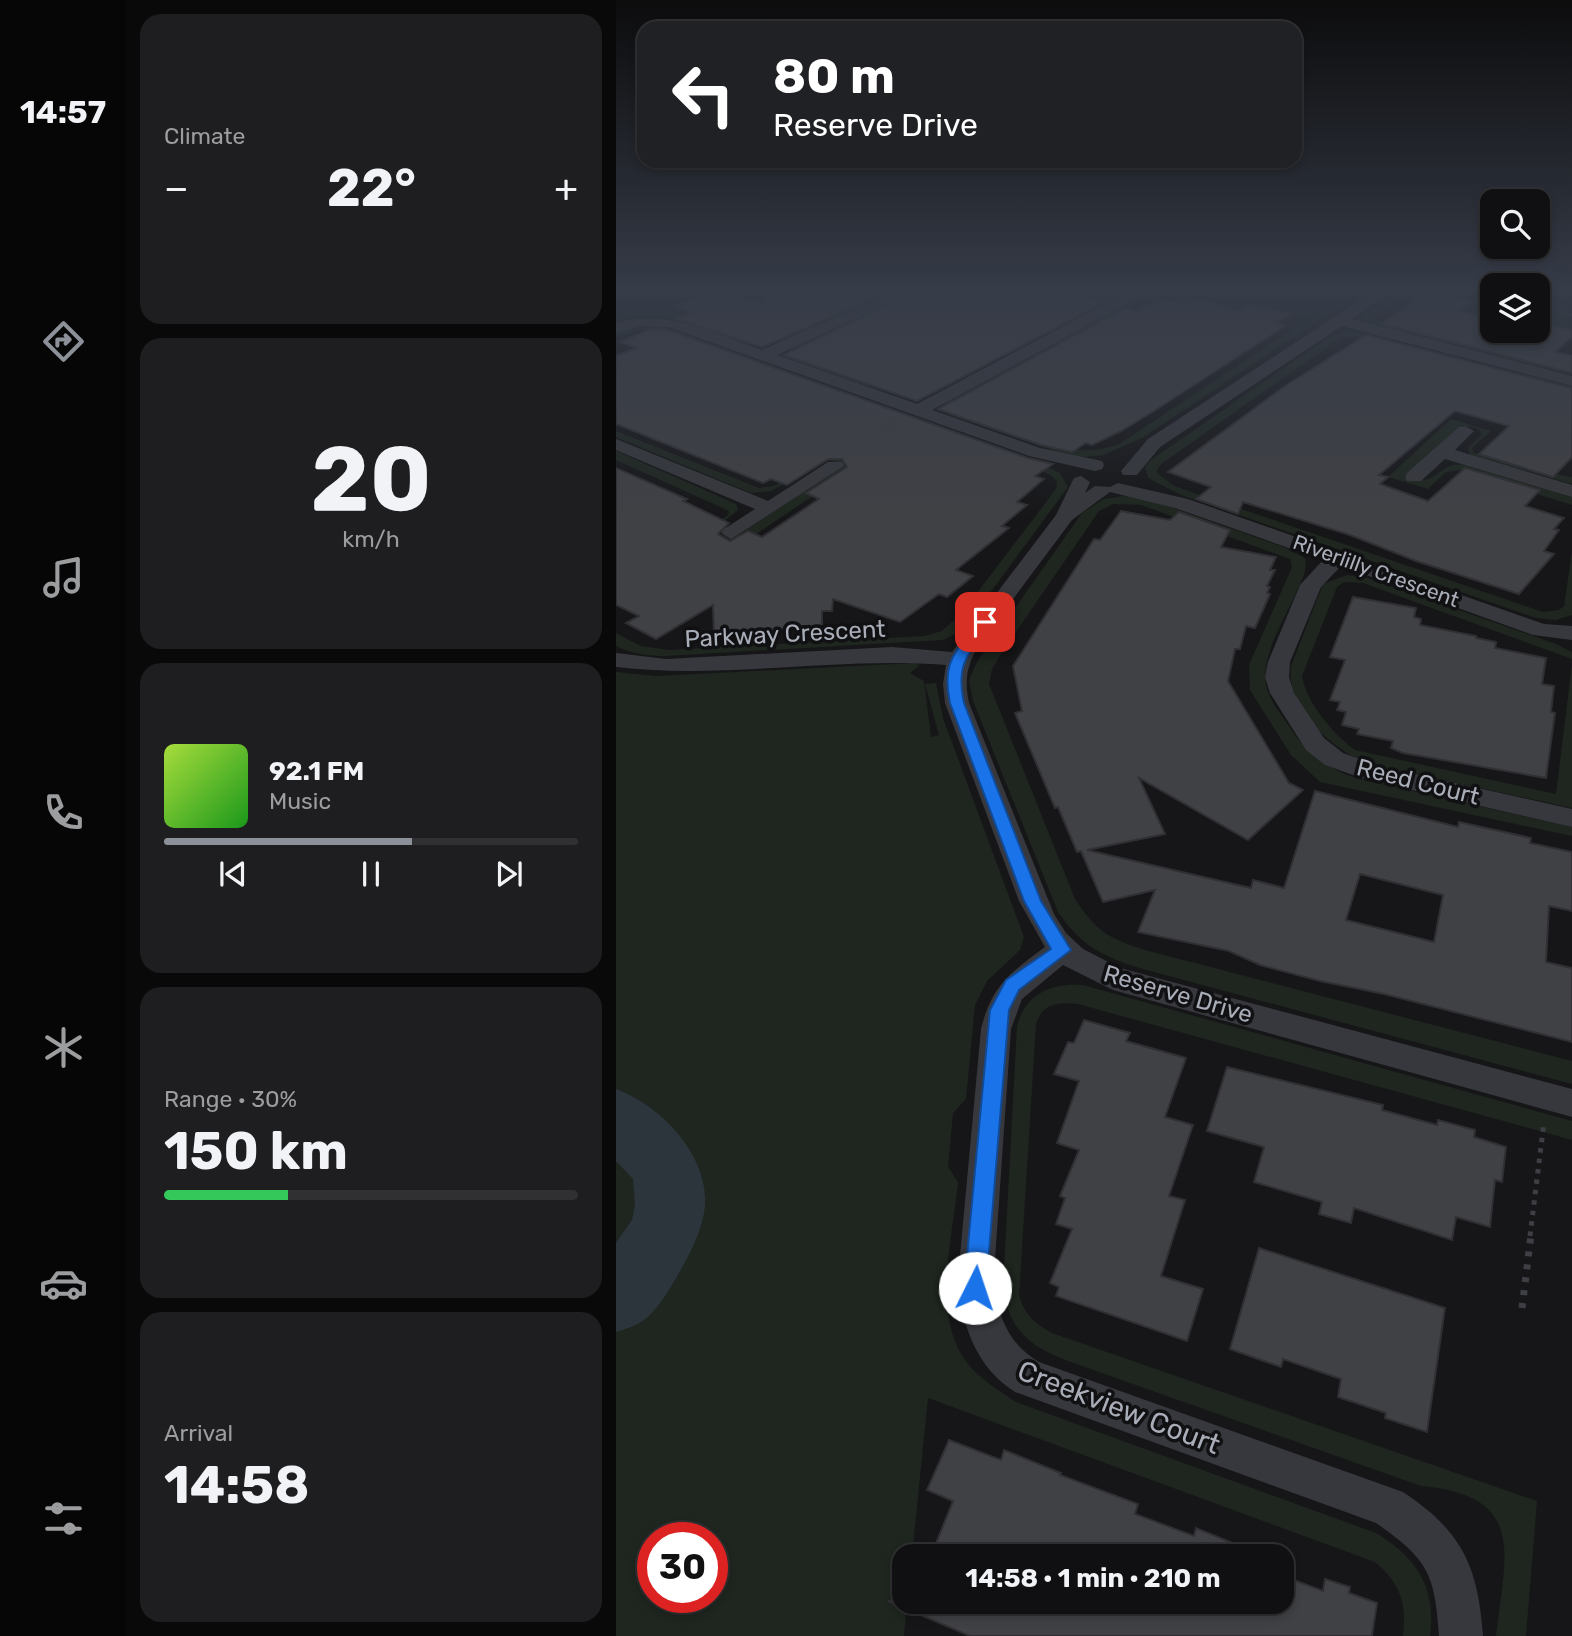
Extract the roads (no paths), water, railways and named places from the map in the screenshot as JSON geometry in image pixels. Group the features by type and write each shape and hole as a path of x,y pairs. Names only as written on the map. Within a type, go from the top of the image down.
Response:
{"street":[{"path":"792,366 1035,452 1116,465 1130,483 1110,490 1065,516"},
{"path":"918,411 1001,366"},
{"path":"958,659 1065,516 1084,469 1116,465 1154,443 1269,366"},
{"path":"1513,366 1572,382"},
{"path":"1414,477 1465,431"},
{"path":"616,444 769,508"},
{"path":"1035,452 1080,479 1110,490"},
{"path":"1442,452 1572,491"},
{"name":"Riverlilly Crescent","path":"1116,465 1181,503"},
{"path":"731,533 835,466"},
{"name":"Riverlilly Crescent","path":"1110,490 1181,503 1541,630 1572,633"},
{"name":"Reed Court","path":"1338,557 1311,585 1279,662 1277,677 1282,693 1315,744 1334,759 1373,773 1572,818"},
{"name":"Parkway Crescent","path":"616,660 666,667 892,654 958,659"},
{"name":"Reserve Drive","path":"958,659 952,677 957,703 1033,901 1046,929 1062,950 1113,978 1560,1099"},
{"name":"Creekview Court","path":"1062,950 1013,985 1005,996 996,1029 975,1288 981,1322 989,1341 1000,1358 1029,1378 1388,1507 1424,1529 1448,1560 1459,1599 1461,1636"}],"waterway":[{"path":"616,1117 660,1163 670,1187 667,1222 660,1239 640,1269 616,1297"}]}
